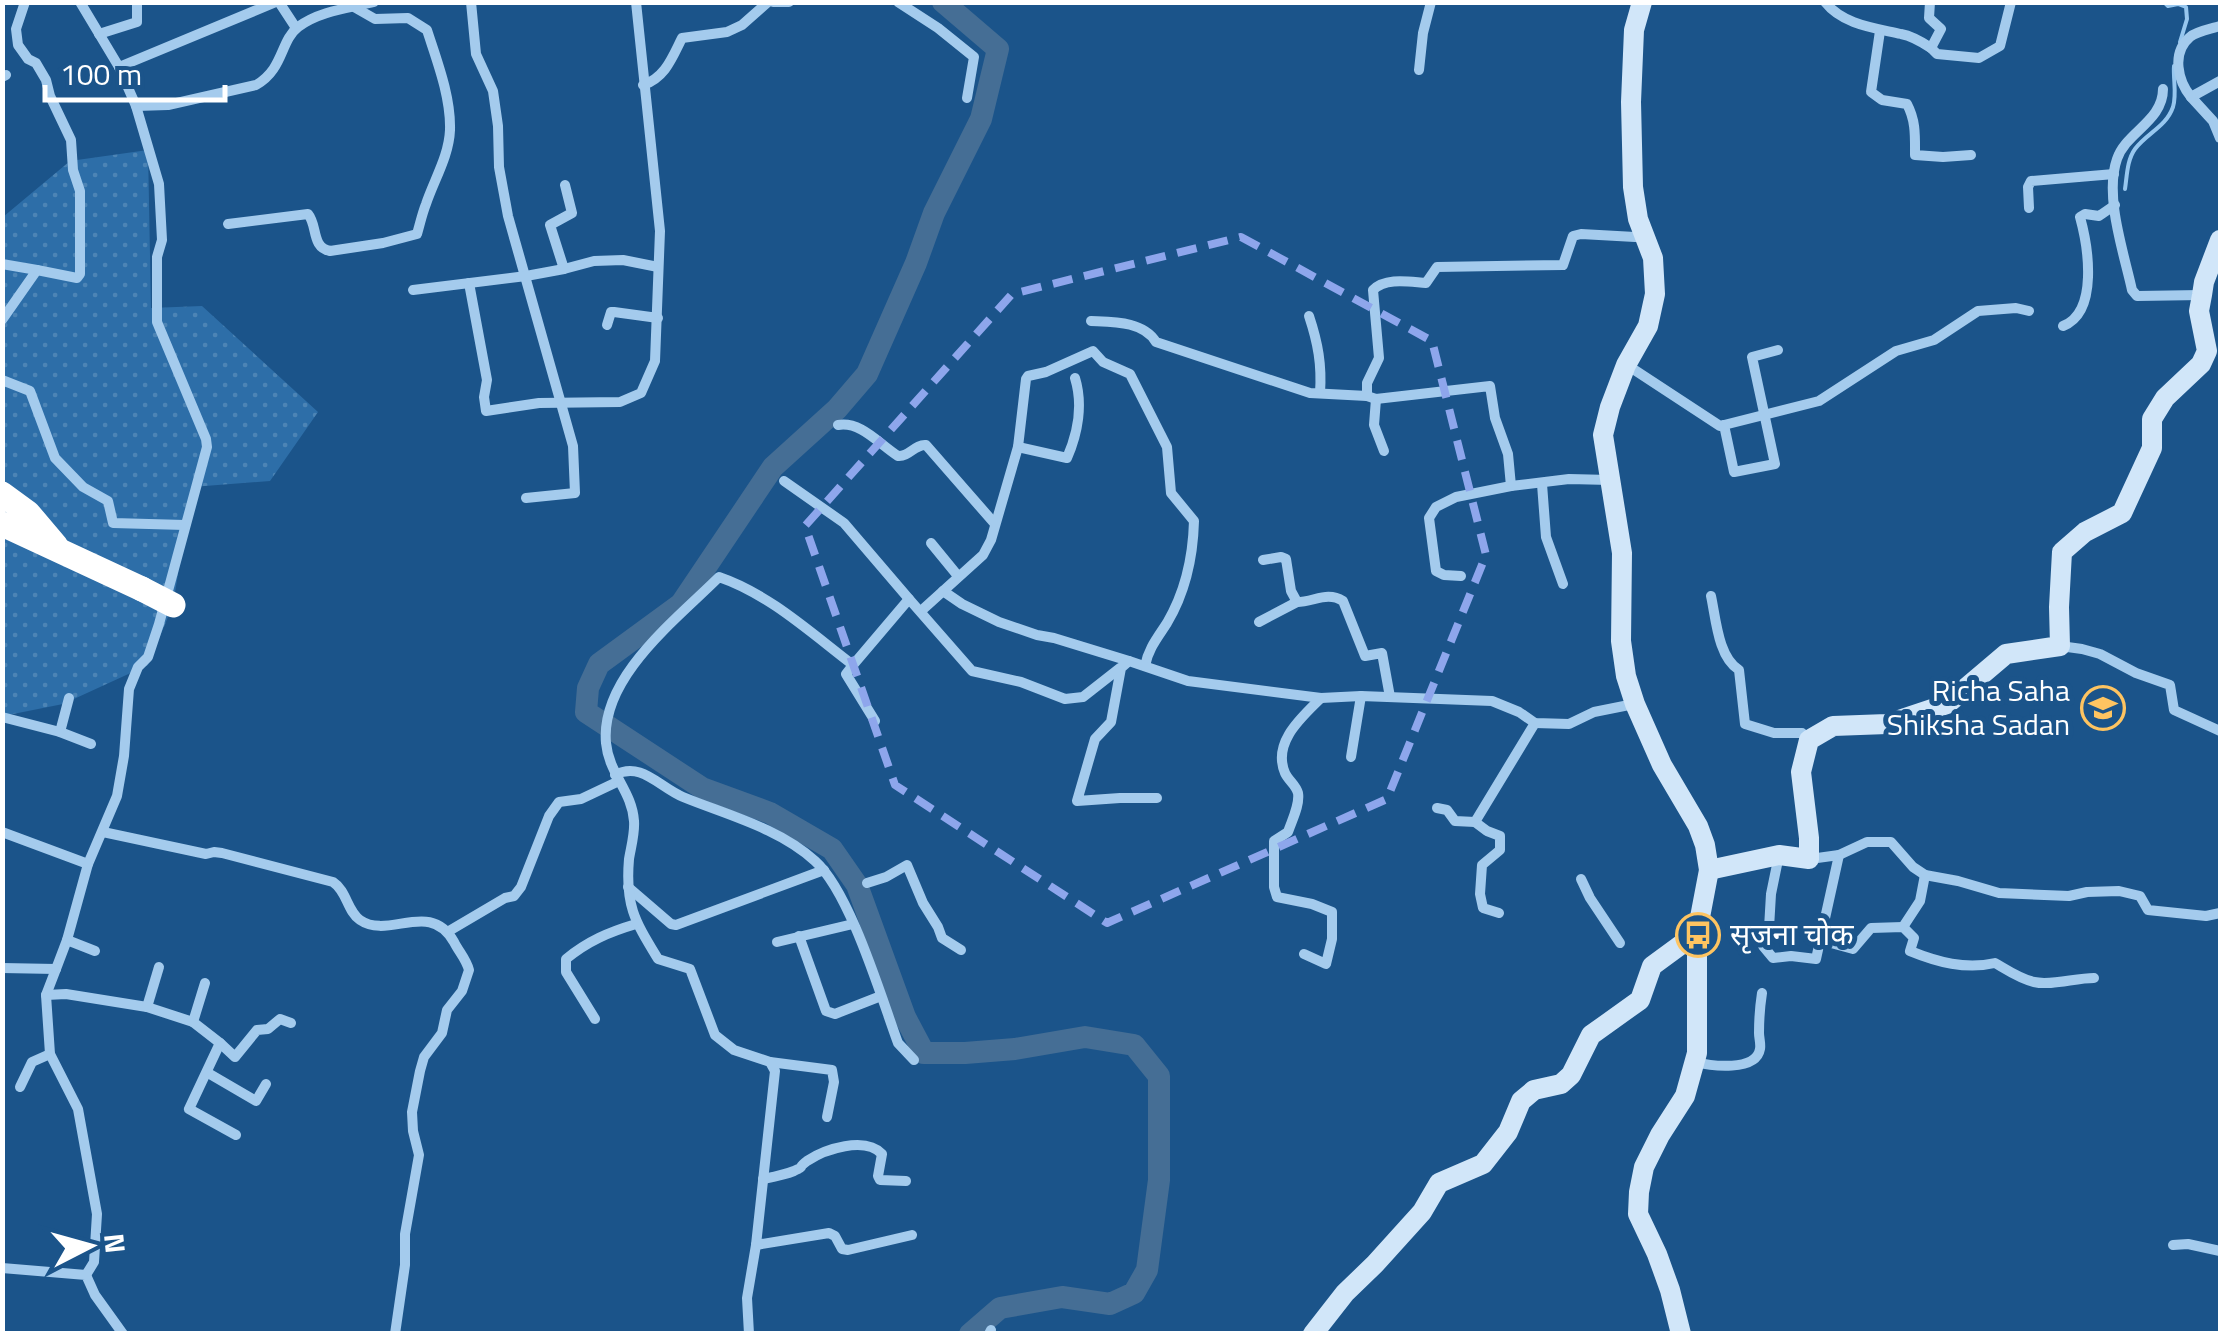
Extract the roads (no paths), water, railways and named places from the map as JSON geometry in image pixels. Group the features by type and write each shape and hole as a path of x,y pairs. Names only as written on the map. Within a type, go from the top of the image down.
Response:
{"highway":[{"path":"2,494 28,512 59,549"},
{"path":"2,512 59,549"},
{"path":"2,524 174,605"}],"street":[{"path":"2,264 77,278 80,274 81,204 72,170 71,140 46,80 18,46 16,29 25,2"},
{"path":"80,2 119,67 136,106 159,184 162,240 157,257 157,322 206,439 163,611 148,657 138,667 129,690 117,796 88,864 67,940 46,995 50,1054 78,1109 92,1176 97,1214 94,1262 86,1275"},
{"path":"99,34 138,22 137,2"},
{"path":"119,67 278,2 296,28"},
{"path":"136,106 168,105 256,85 274,70 296,28 331,11 374,2"},
{"path":"470,2 476,54 493,91 508,216 574,446 576,493 526,498"},
{"path":"469,284 486,380 486,411 561,402 620,402 640,393 656,361 660,231 636,2"},
{"path":"643,85 650,84 667,69 682,38 727,32 770,2 789,2"},
{"path":"898,2 974,56 967,98"},
{"path":"1419,70 1431,2"},
{"path":"1642,2 1634,30 1631,102 1634,206 1653,258 1655,294 1648,326 1626,365 1603,434 1622,553 1622,658 1635,704 1662,765 1698,826 1709,870 1696,932 1697,1052 1684,1096 1644,1166 1639,1192 1638,1214 1670,1290 1681,1334"},
{"path":"1825,2 1831,10 1880,31 1901,34 1937,54 1979,58 2000,46 2010,2"},
{"path":"1930,2 1929,18 1941,29 1932,48"},
{"path":"228,224 308,214 317,244 330,251 383,244 417,234 438,178 450,130 438,64 427,30 408,18 375,19 354,7"},
{"path":"2220,26 2190,37 2181,50 2178,72 2185,90 2207,113 2220,138"},
{"path":"1880,31 1871,92 1882,100 1907,104 1915,127 1915,155 1971,155"},
{"path":"2191,97 2220,81"},
{"path":"2163,89 2163,100 2152,118 2118,156 2112,182 2115,205 2132,290 2137,296 2202,295"},
{"path":"2029,208 2031,181 2114,174"},
{"path":"564,269 550,226 572,212 565,185"},
{"path":"2063,326 2079,314 2088,294 2087,255 2080,217 2100,216 2115,205"},
{"path":"1384,451 1374,425 1367,383 1379,358 1374,290 1380,284 1426,283 1438,267 1563,266 1573,236 1645,235"},
{"path":"2060,646 2062,552 2085,532 2122,513 2152,448 2152,420 2164,398 2201,364 2207,351 2200,311 2202,295 2220,240"},
{"path":"413,290 526,276 594,260 623,260 658,267"},
{"path":"2,320 36,270"},
{"path":"1626,365 1720,426 1819,402 1896,351 1934,340 1978,311 2016,308 2029,312"},
{"path":"607,325 610,312 658,318"},
{"path":"1309,316 1320,357 1320,394"},
{"path":"1090,321 1133,326 1152,335 1156,342 1310,393 1372,398 1490,386 1494,418 1508,454 1510,486"},
{"path":"1724,425 1734,472 1775,464 1752,357 1778,350"},
{"path":"922,612 983,555 990,540 1018,447 1028,376 1093,351 1104,362 1130,374 1168,447 1171,492 1194,521 1188,580 1156,637 1145,666"},
{"path":"1018,447 1066,458 1080,409 1074,378"},
{"path":"2,380 30,391 55,458 83,487 108,501 112,523 185,525"},
{"path":"838,425 858,427 898,456 926,445 995,524"},
{"path":"1461,576 1436,572 1430,518 1436,507 1456,496 1510,486 1569,478 1611,480"},
{"path":"784,482 844,523 972,671 1021,682 1065,699 1083,697 1125,664"},
{"path":"1542,484 1546,536 1564,584"},
{"path":"931,542 958,576"},
{"path":"1263,560 1286,559 1297,602"},
{"path":"827,1118 834,1082 832,1070 770,1062 734,1050 715,1035 690,969 658,959 636,924 628,900 635,826 630,795 617,778 606,742 613,701 630,667 718,577 740,584 772,604 854,665"},
{"path":"943,591 999,622 1188,681 1321,698 1492,701 1535,723 1569,724 1594,712 1635,704"},
{"path":"1711,596 1723,648 1730,664 1739,670 1744,724 1774,733 1802,733 1809,740"},
{"path":"1259,622 1297,602 1337,597 1343,601 1365,656 1382,653 1390,697"},
{"path":"875,721 846,674 909,599"},
{"path":"1808,859 1800,772 1809,740 1833,726 1887,724 1947,704 2006,654 2060,646 2100,654 2136,674 2170,685 2174,710 2220,731"},
{"path":"1125,664 1111,722 1094,739 1077,801 1157,798"},
{"path":"1351,757 1361,696"},
{"path":"60,732 69,698"},
{"path":"1304,954 1326,964 1332,939 1332,912 1277,897 1272,862 1274,841 1288,832 1297,806 1298,790 1284,772 1283,748 1292,728 1321,698"},
{"path":"2,716 91,744"},
{"path":"1476,822 1535,723"},
{"path":"449,931 514,896 522,887 549,816 559,802 580,799 626,769 638,770 670,791 770,832 824,870 852,924 898,1043 914,1060"},
{"path":"1438,808 1447,810 1455,821 1476,822 1500,836 1500,850 1482,865 1480,894 1483,908 1499,912"},
{"path":"2,832 88,864"},
{"path":"103,832 206,854 222,853 333,882 344,893 356,918 365,924 426,920 449,931 467,961 469,970 462,990 447,1010 442,1033 424,1056 412,1112 419,1155 405,1234 405,1265 395,1334"},
{"path":"1709,870 1779,856 1839,856 1867,842 1891,842 1924,875 1999,892 2059,896 2119,892 2140,896 2148,910 2206,916 2220,913"},
{"path":"1779,856 1764,946 1773,958 1816,959 1839,856"},
{"path":"867,883 907,865 942,938 962,950"},
{"path":"628,887 676,925 824,870"},
{"path":"1902,926 1920,901 1924,875"},
{"path":"1581,879 1620,943"},
{"path":"595,1020 566,972 566,958 595,938 636,924"},
{"path":"776,942 852,924"},
{"path":"1820,940 1854,949 1871,928 1902,926 1914,938 1910,951 1933,960 1979,967 1996,963 2037,984 2094,978"},
{"path":"1313,1334 1345,1293 1422,1212 1439,1183 1483,1164 1508,1132 1522,1101 1534,1090 1561,1084 1571,1076 1591,1036 1640,1000 1652,966 1696,932"},
{"path":"799,936 826,1011 834,1014 881,996"},
{"path":"67,940 96,951"},
{"path":"147,1007 159,967"},
{"path":"2,968 56,968"},
{"path":"194,1022 205,983"},
{"path":"1694,1061 1716,1067 1755,1059 1760,1052 1762,993"},
{"path":"46,995 66,994 147,1007 194,1022 235,1058 257,1030 280,1019 291,1022"},
{"path":"220,1043 189,1109 236,1135"},
{"path":"20,1087 32,1062 50,1054"},
{"path":"749,1334 747,1298 776,1078 770,1062"},
{"path":"208,1073 256,1101 266,1084"},
{"path":"763,1179 799,1169 834,1148 864,1146 876,1148 882,1154 880,1180 906,1181"},
{"path":"756,1245 829,1234 836,1236 842,1249 848,1250 912,1236"},
{"path":"2173,1245 2220,1251"},
{"path":"2,1268 86,1275"},
{"path":"86,1275 95,1295 123,1334"}],"waterway":[{"path":"943,2 998,49 981,119 934,213 867,374 837,409 773,467 681,604 599,664 588,688 586,712 702,788 770,813 832,849 857,885 905,1017 924,1053 1015,1049 1085,1037 1134,1045 1159,1076 1159,1180 1147,1270 1134,1293 1110,1304 1062,1297 1000,1308 970,1334"},
{"path":"2164,2 2168,6 2186,7 2187,19 2180,42"},
{"path":"2125,189 2132,153 2166,120 2173,107 2174,66"}],"place":[{"name":"Richa Saha Shiksha Sadan","path":"2103,708"},
{"name":"सृजना चोक","path":"1698,935"}]}
